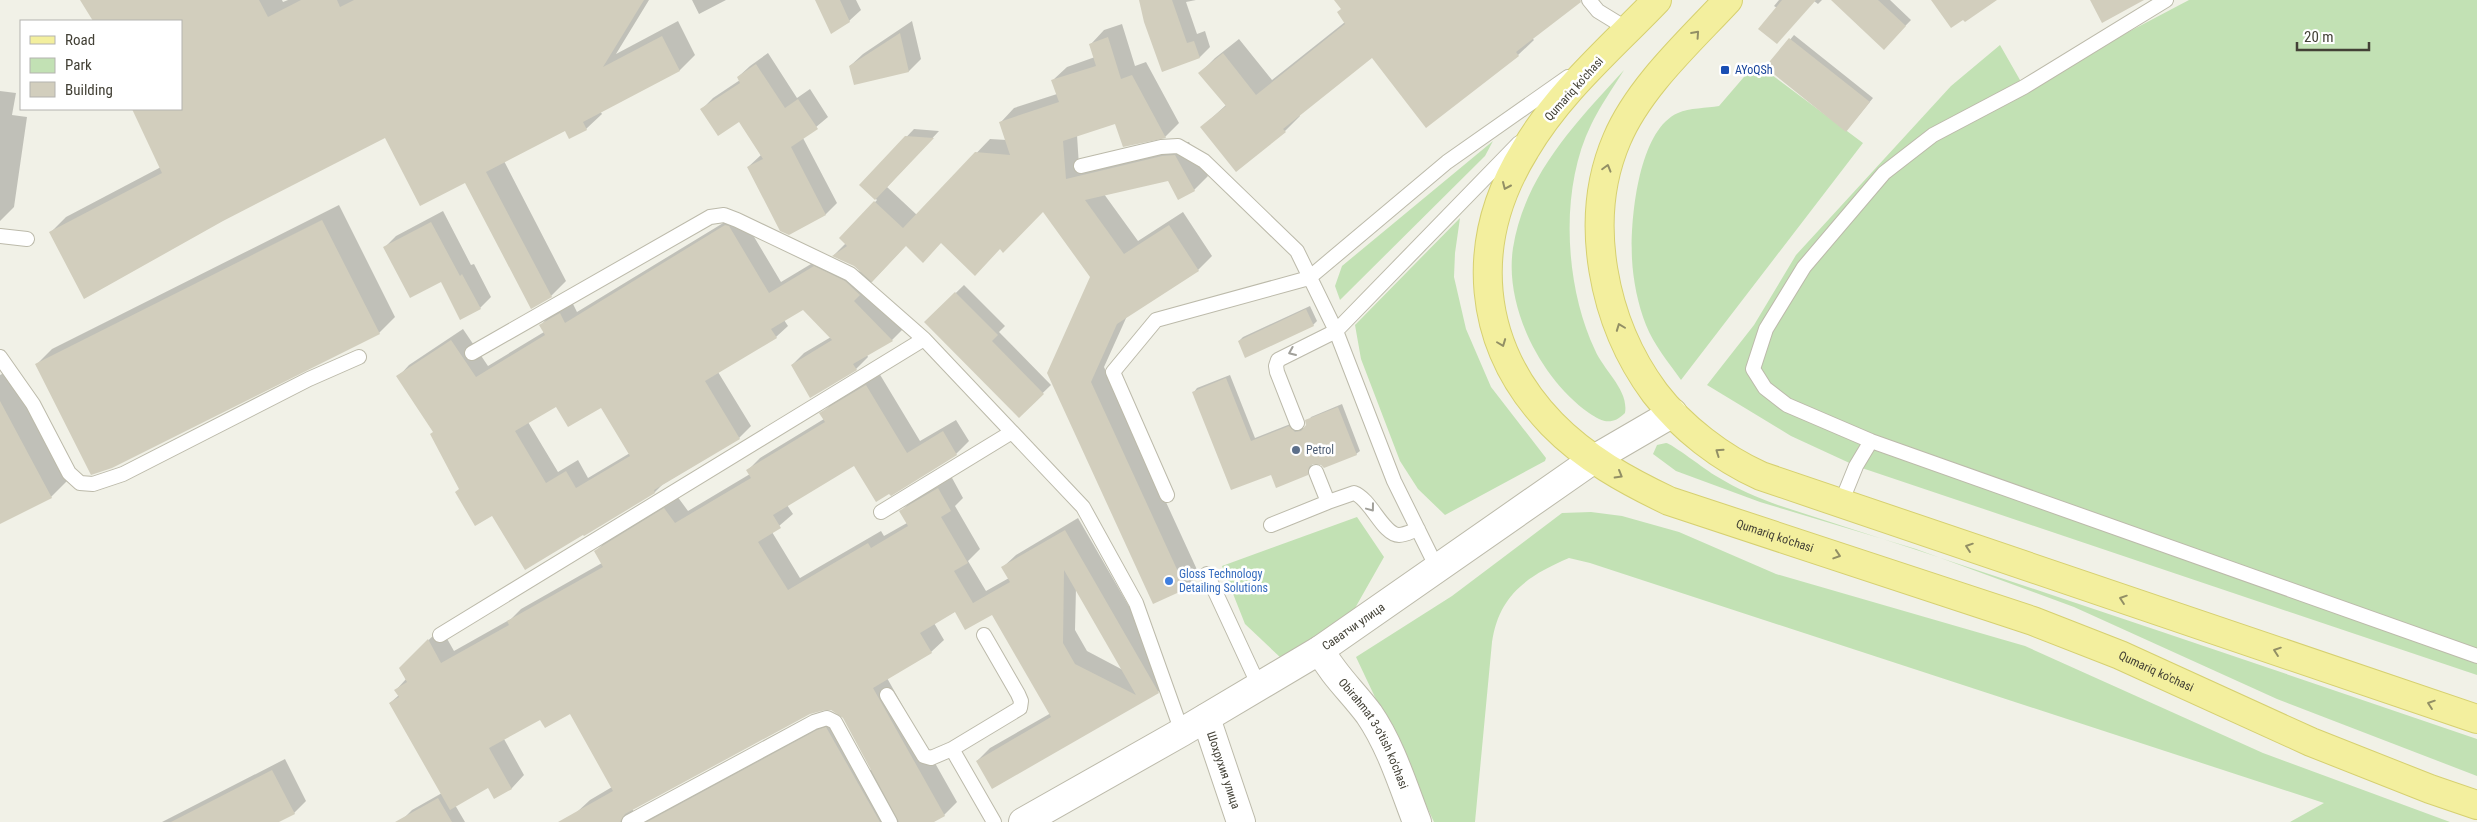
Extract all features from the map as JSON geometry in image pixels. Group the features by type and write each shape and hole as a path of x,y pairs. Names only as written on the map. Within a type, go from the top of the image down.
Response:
{"main road":[{"name":"Qumariq ko'chasi","path":"1658,0 1560,101 1524,150 1499,203 1488,243 1488,283 1494,322 1509,360 1523,386 1552,424 1594,459 1650,492 1689,509 1993,607 2049,627 2120,655 2311,742 2430,789 2477,805"},
{"path":"1728,0 1646,92 1631,114 1612,150 1602,192 1601,250 1612,306 1640,372 1673,413 1694,434 1750,471 2477,720"}],"street":[{"name":"Саватчи улица","path":"1023,822 1182,732 1320,650 1594,459 1673,413"},
{"name":"Obirahmat 3-o'tish ko'chasi","path":"1320,650 1333,673 1368,714 1385,742 1417,822"},
{"name":"Шохрухия улица","path":"1206,718 1241,822"}],"lane":[{"path":"1167,495 1113,372 1156,320 1309,278 1447,162 1622,37 1589,0"},
{"path":"2166,0 2024,87 1933,135 1884,173 1804,267 1766,328 1752,369 1765,388 1787,405 1871,441 2477,656"},
{"path":"1297,423 1277,372 1278,360 1336,331 1560,101"},
{"path":"1081,166 1161,147 1178,146 1204,161 1297,251 1336,331 1394,481 1437,568"},
{"path":"472,353 694,224 710,217 724,215 850,274 924,339 1083,507 1136,604 1182,732"},
{"path":"0,236 27,239"},
{"path":"440,635 924,339"},
{"path":"0,357 33,404 69,473 80,483 92,484 123,474 309,379 359,357"},
{"path":"881,512 1012,432"},
{"path":"1841,503 1856,466 1871,441"},
{"path":"1316,472 1328,502"},
{"path":"1271,524 1354,493 1366,500 1392,533 1399,535 1418,529"},
{"path":"1207,574 1260,686"},
{"path":"887,695 924,756 931,758 952,748 1020,708 1021,701 1018,694 984,635"},
{"path":"629,822 814,722 827,718 835,722 890,822"},
{"path":"952,748 994,822"}],"green space":[{"path":"2189,0 2477,0 2477,675 1856,466 1791,436 1707,385 1754,325 1796,255 1951,86 2000,45 2024,87"},
{"path":"1756,63 1863,143 1681,380 1653,340 1643,317 1636,292 1632,243 1635,201 1639,178 1645,157 1664,123 1682,111 1719,106"},
{"path":"1624,70 1591,125 1581,151 1574,179 1570,208 1572,268 1577,297 1595,350 1620,388 1625,405 1625,413 1616,420 1607,421 1589,413 1572,399 1541,361 1520,317 1514,294 1513,248 1519,221 1541,173 1571,130"},
{"path":"1493,141 1485,156 1340,300 1335,286 1342,266"},
{"path":"1460,218 1454,277 1466,329 1491,387 1546,458 1545,461 1445,515 1418,489 1400,461 1361,359 1355,325"},
{"path":"1666,443 1675,447 1716,476 1751,494 1778,505 1883,539 1760,502 1676,471 1653,454 1657,445"},
{"path":"1591,512 1622,516 1679,532 1776,574 2025,646 2263,753 2450,822 2290,822 2324,803 1590,563 1569,558 1540,572 1517,589 1501,612 1496,626 1492,642 1475,822 1434,822 1356,657 1452,596 1562,513"},
{"path":"1357,517 1384,557 1350,617 1282,659 1245,624 1222,566"},
{"path":"1883,539 1916,549 1939,557"},
{"path":"1939,557 2477,739 2477,776 2277,699 2074,607"}],"building":[{"path":"80,0 259,0 268,17 301,0 337,0 340,7 354,0 644,0 603,67 662,36 680,71 583,122 587,130 569,139 565,131 486,172 552,297 531,309 465,183 420,206 385,138 223,221 84,299 49,232 162,173 132,110 182,110 182,20 92,20"},
{"path":"815,0 840,0 850,22 831,34"},
{"path":"1139,0 1172,0 1187,43 1194,41 1200,58 1162,72 1144,22"},
{"path":"1334,0 1580,0 1581,2 1516,52 1519,56 1426,128 1372,58 1283,129 1286,132 1236,172 1200,127 1226,106 1198,73 1223,53 1256,95 1345,24 1337,12 1341,9"},
{"path":"1782,0 1816,0 1777,44 1758,29"},
{"path":"1831,0 1878,0 1906,26 1884,50"},
{"path":"1931,0 1997,0 1965,22 1963,20 1951,28"},
{"path":"2090,0 2144,0 2102,23"},
{"path":"900,33 909,72 854,85 849,66"},
{"path":"1108,37 1121,79 1132,75 1166,138 1123,147 1115,124 1063,141 1066,179 1162,156 1175,155 1195,191 1178,200 1168,181 1085,200 1124,254 1169,225 1199,271 1117,324 1091,382 1186,589 1153,604 1047,373 1090,277 1043,212 1003,253 1000,249 975,276 941,243 923,263 906,246 872,282 854,266 832,256 847,246 839,238 874,201 903,228 975,152 1010,155 999,122 1059,102 1051,80 1096,66 1089,44"},
{"path":"1789,38 1870,102 1846,132 1765,67"},
{"path":"756,64 785,108 798,99 818,129 791,147 826,215 789,235 780,231 747,167 763,159 739,122 718,136 700,109 740,83 737,77"},
{"path":"905,136 934,138 875,200 859,185"},
{"path":"322,220 380,334 112,468 91,475 35,364"},
{"path":"431,222 460,276 462,274 481,309 460,320 441,282 410,298 383,247"},
{"path":"725,225 729,226 769,293 814,266 845,281 860,295 854,301 893,341 853,364 857,370 810,398 791,365 832,340 803,310 771,329 777,338 705,381 740,439 654,490 655,493 525,570 492,516 475,526 455,492 459,489 430,434 433,432 396,376 451,340 476,377 545,335 539,325 560,313 565,323","holes":["556,407 568,427 601,408 630,456 576,488 566,471 546,483 515,431"]},
{"path":"955,292 998,335 992,341 1044,394 1019,418 924,322"},
{"path":"1306,309 1314,326 1245,358 1238,341"},
{"path":"1226,378 1251,441 1289,426 1295,432 1301,431 1306,425 1305,420 1338,407 1357,455 1324,468 1321,465 1313,464 1309,467 1308,475 1276,488 1271,475 1231,490 1192,392"},
{"path":"866,385 907,453 943,431 957,455 891,496 889,494 876,502 854,466 773,515 781,528 758,542 788,590 868,543 871,548 908,526 899,511 938,488 951,511 941,517 968,563 954,571 973,603 1010,582 1001,567 1065,530 1159,693 992,789 976,761 1051,717 992,615 965,630 955,612 920,633 932,653 873,688 945,816 934,822 899,822 843,718 831,710 810,714 625,814 620,822 558,822 613,791 570,714 545,728 540,720 489,748 512,789 494,799 488,788 450,810 389,703 399,697 394,690 407,682 399,668 428,639 441,663 509,625 507,621 603,567 594,551 664,508 675,523 751,478 746,470 825,422 819,413","holes":["1064,570 1136,695 1075,664 1063,643"]},
{"path":"0,401 52,498 0,524"},
{"path":"826,727 880,822 647,822 817,730"},
{"path":"272,770 295,814 279,822 171,822"},
{"path":"438,798 452,822 395,822"}],"place":[{"name":"AYoQSh","path":"1725,70"},
{"name":"Petrol","path":"1296,450"},
{"name":"Gloss Technology Detailing Solutions","path":"1169,581"}]}
